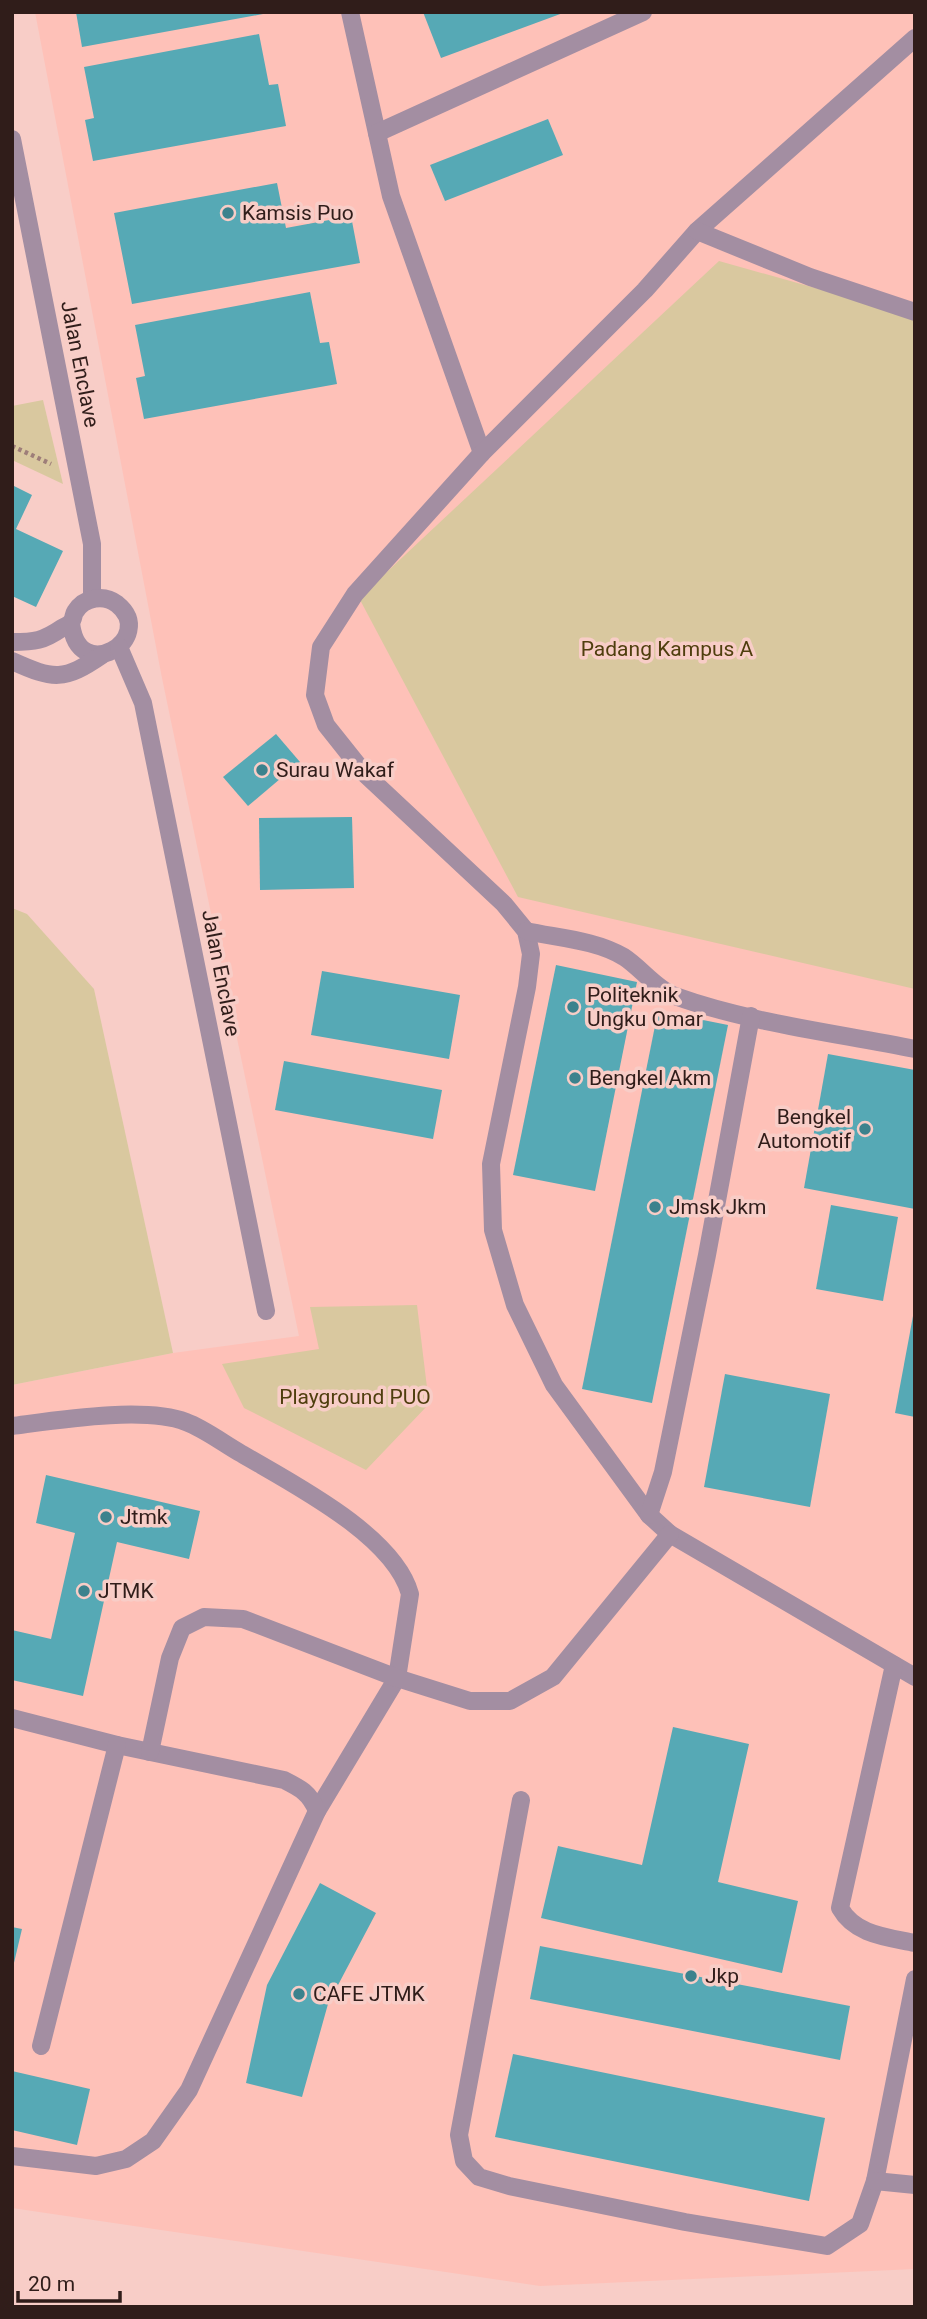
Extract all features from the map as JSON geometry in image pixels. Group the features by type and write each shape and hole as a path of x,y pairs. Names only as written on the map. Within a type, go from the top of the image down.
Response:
{"street":[{"path":"350,12 391,196 482,453"},
{"path":"377,133 643,12"},
{"path":"915,38 696,231 645,290 482,453 355,594 321,647 315,695 326,725 365,774 504,904 526,932 531,954 527,987 491,1164 493,1230 515,1305 554,1385 649,1515 670,1534 915,1677"},
{"name":"Jalan Enclave","path":"12,139 92,544 92,598"},
{"path":"696,231 810,277 915,312"},
{"path":"12,661 34,671 55,676 77,672 119,647 126,639 128,629 122,608 113,601 92,598 75,612 71,622 72,634 84,650 102,655"},
{"path":"12,642 37,643 71,622"},
{"name":"Jalan Enclave","path":"119,647 143,703 266,1311"},
{"path":"526,932 606,947 625,958 670,994 695,1003 915,1049"},
{"path":"649,1515 663,1472 751,1016"},
{"path":"12,1426 65,1419 146,1415 186,1422 318,1499 375,1542 407,1582 410,1594 397,1678 317,1811 189,2090 153,2141 126,2159 96,2166 12,2156"},
{"path":"150,1752 170,1658 182,1628 204,1617 243,1619 397,1678 470,1700 510,1701 553,1676 670,1534"},
{"path":"894,1665 840,1908 847,1920 865,1931 915,1944"},
{"path":"12,1718 117,1745 284,1780 302,1789 312,1799 317,1811"},
{"path":"41,2046 117,1745"},
{"path":"521,1800 459,2134 464,2161 479,2177 509,2186 685,2222 827,2246 860,2224 875,2181 915,1979"},
{"path":"875,2181 915,2185"}],"path":[{"path":"12,446 80,478"}],"shaded area":[{"name":"Politeknik Ungku Omar","path":"35,12 915,12 915,2269 540,2286 12,2208 12,1385 173,1353 299,1336 162,678"}],"green space":[{"name":"Padang Kampus A","path":"719,261 915,316 915,989 518,897 359,598"},
{"path":"43,400 63,484 12,460 12,406"},
{"path":"12,908 27,914 94,989 173,1353 12,1385"},
{"name":"Playground PUO","path":"417,1305 429,1404 366,1470 244,1408 222,1364 319,1349 310,1307"}],"building":[{"path":"76,12 263,12 263,14 82,47"},
{"path":"423,12 563,12 563,13 441,58"},
{"path":"259,34 269,85 278,84 286,126 93,161 85,120 94,118 84,67"},
{"path":"548,119 563,155 445,201 430,165"},
{"path":"277,183 286,228 351,216 360,263 132,304 114,213"},
{"path":"310,292 320,343 329,342 337,384 144,419 136,378 145,376 135,325"},
{"path":"12,485 32,495 16,529 63,551 36,607 12,596"},
{"name":"Surau Wakaf","path":"276,734 300,762 248,806 223,777"},
{"path":"352,817 354,888 260,890 259,818"},
{"name":"Bengkel Akm","path":"556,965 637,982 595,1191 513,1175"},
{"path":"322,971 460,995 449,1059 311,1035"},
{"name":"Jmsk Jkm","path":"658,1011 728,1025 652,1403 582,1389"},
{"name":"Bengkel Automotif","path":"828,1054 915,1070 915,1209 804,1188"},
{"path":"284,1061 442,1090 433,1139 275,1110"},
{"path":"831,1205 898,1217 883,1301 816,1289"},
{"path":"915,1316 915,1417 895,1413"},
{"path":"725,1374 830,1394 810,1507 704,1487"},
{"path":"46,1475 200,1511 189,1559 117,1542 83,1696 12,1680 12,1630 51,1639 75,1533 36,1523"},
{"path":"673,1727 749,1744 718,1882 798,1901 782,1973 541,1918 558,1846 642,1865"},
{"name":"CAFE JTMK","path":"320,1883 376,1913 328,2004 302,2097 246,2083 267,1985"},
{"path":"12,1927 22,1929 13,1967 12,1967"},
{"path":"540,1946 850,2006 840,2060 530,1999"},
{"path":"513,2054 825,2118 809,2201 495,2137"},
{"path":"12,2071 90,2089 77,2145 12,2130"}],"place":[{"name":"Kamsis Puo","path":"228,213"},
{"name":"Surau Wakaf","path":"262,770"},
{"name":"Politeknik Ungku Omar","path":"573,1007"},
{"name":"Bengkel Akm","path":"575,1078"},
{"name":"Bengkel Automotif","path":"865,1129"},
{"name":"Jmsk Jkm","path":"655,1207"},
{"name":"Jtmk","path":"106,1517"},
{"name":"JTMK","path":"84,1591"},
{"name":"Jkp","path":"691,1976"},
{"name":"CAFE JTMK","path":"299,1994"}]}
